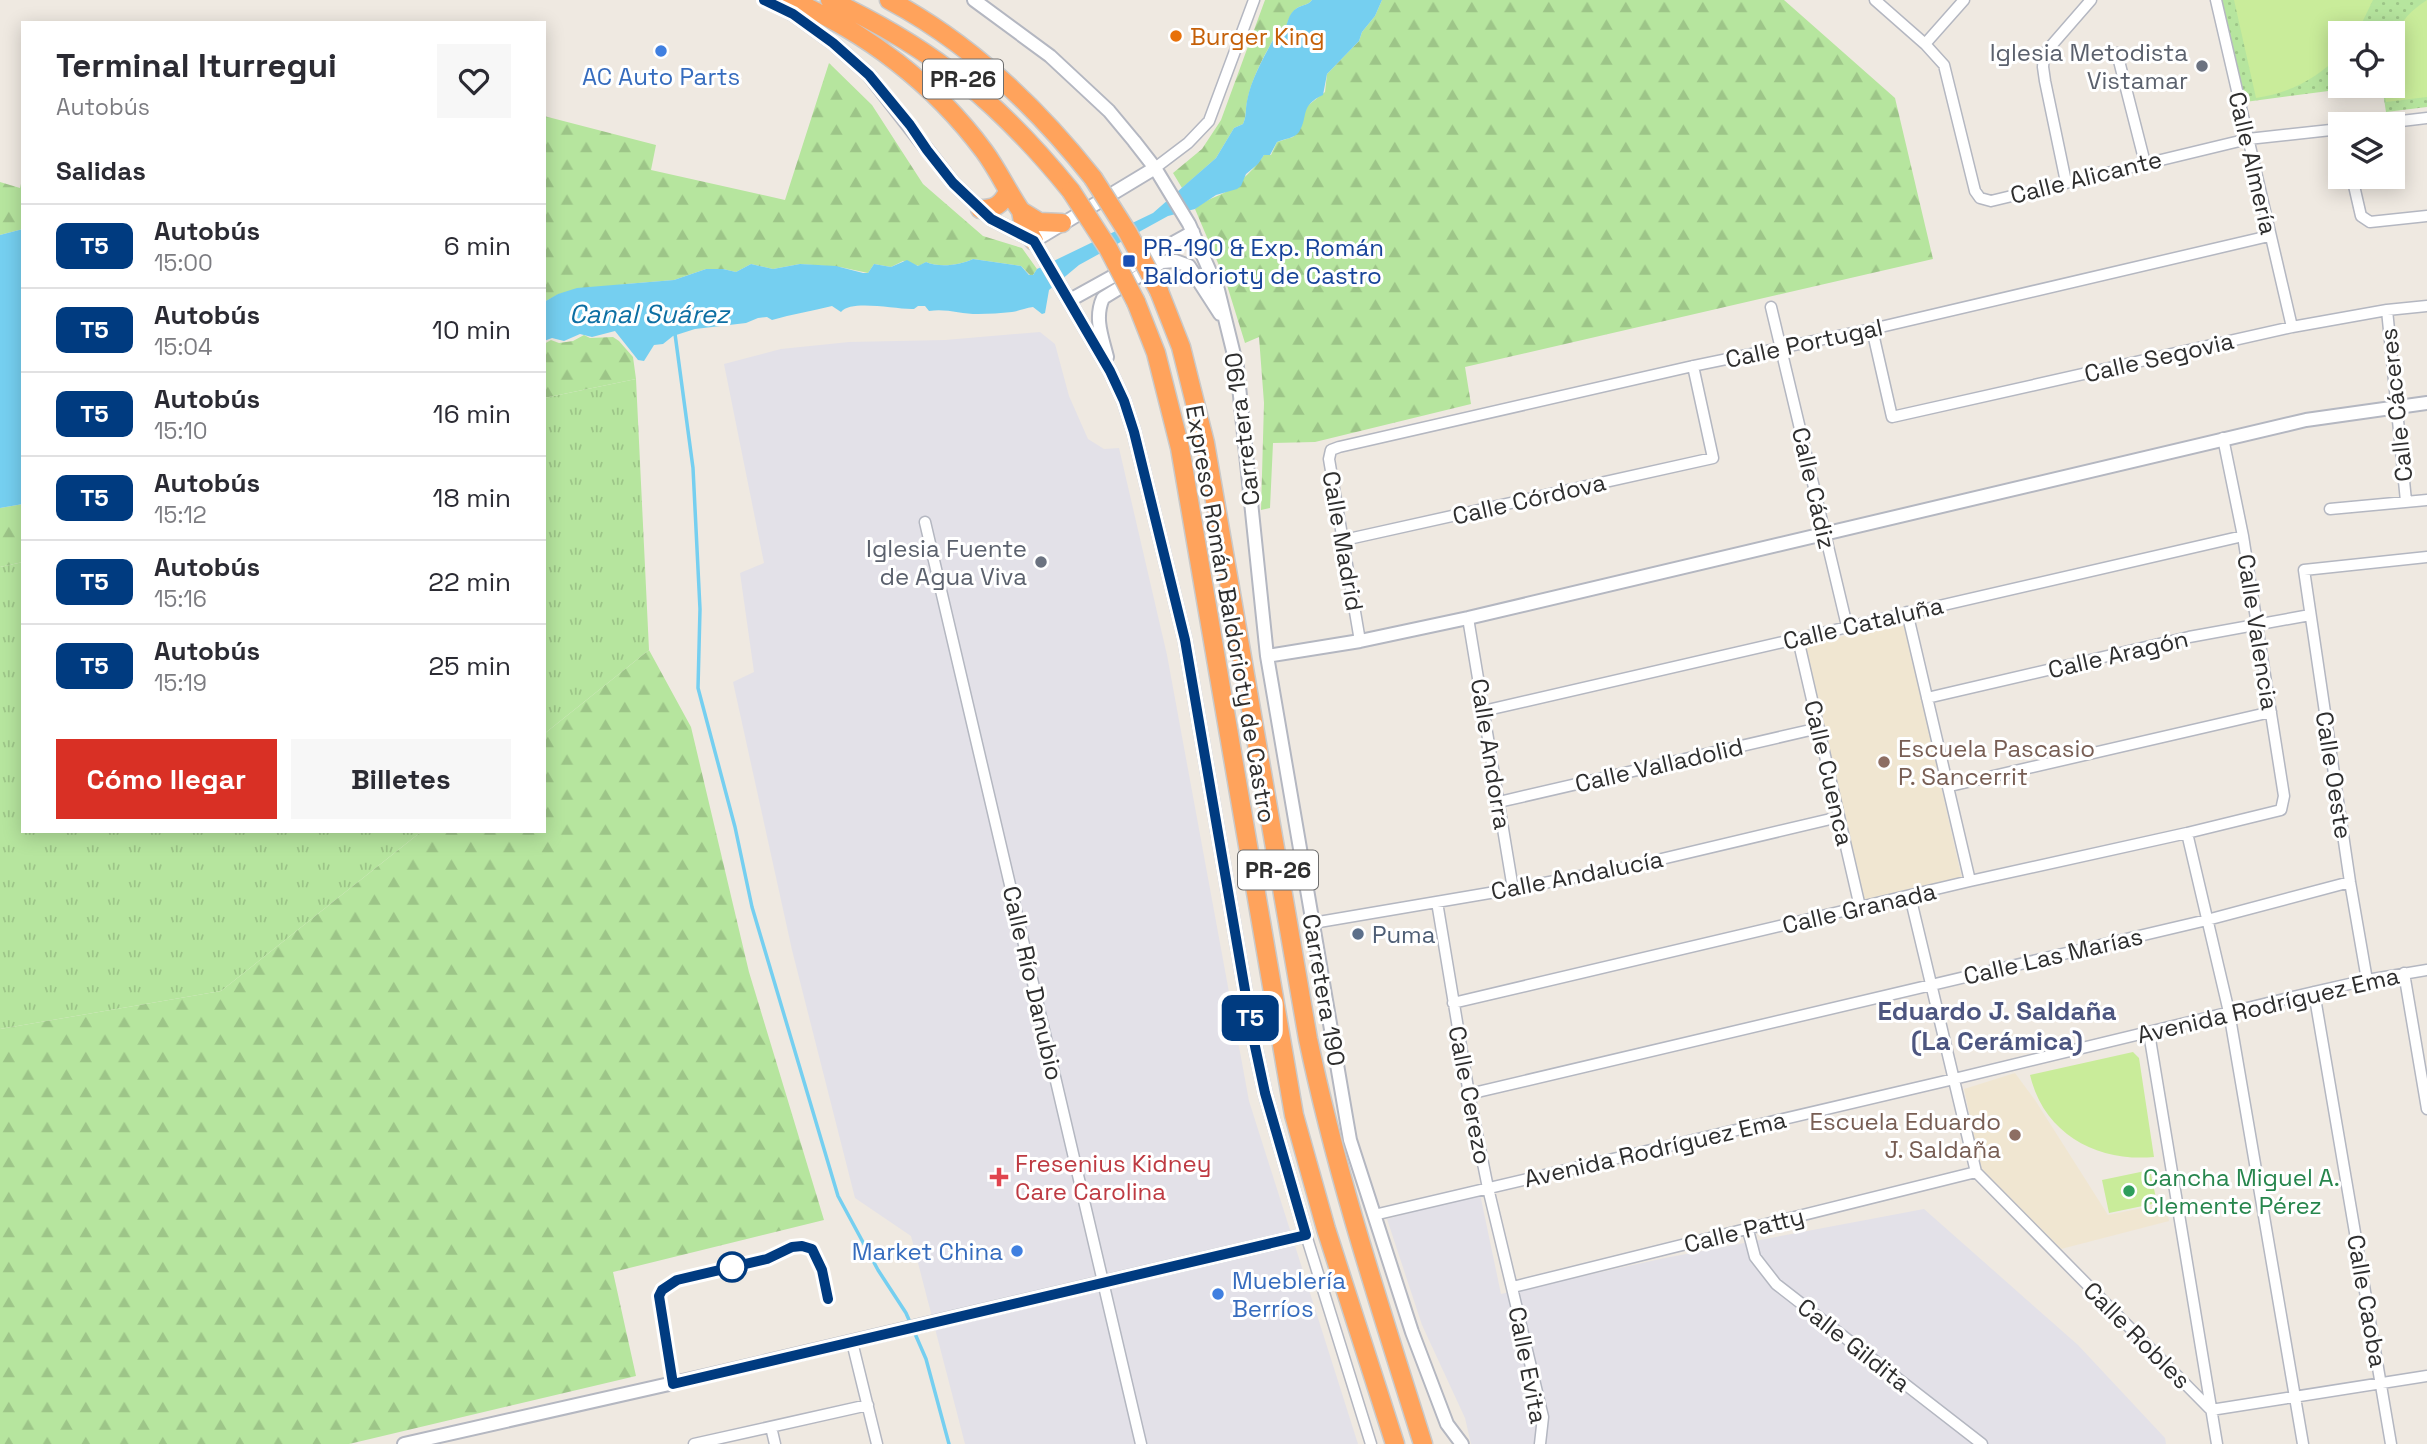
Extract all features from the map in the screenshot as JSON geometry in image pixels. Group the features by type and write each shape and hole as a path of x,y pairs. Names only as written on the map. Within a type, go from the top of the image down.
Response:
{"highway":[{"path":"790,0 844,26 872,44 949,110 986,154 1021,211 1023,222 1039,248"},
{"name":"Expreso Román Baldorioty de Castro","path":"830,0 886,27 956,73 1021,132 1071,191 1108,248 1136,303 1156,353 1180,448 1294,1115 1326,1229 1395,1444"},
{"name":"Expreso Román Baldorioty de Castro","path":"888,0 933,26 1010,85 1045,120 1093,178 1128,233 1159,290 1181,347 1205,443 1305,1025 1323,1110 1353,1222 1423,1444"},
{"path":"980,209 996,207 1003,202 1008,192"},
{"path":"1021,211 1039,222 1062,223"}],"street":[{"path":"765,0 801,20 869,75 953,183 991,219 1039,248 1110,371 1124,401 1185,640 1265,1093 1371,1444"},
{"name":"Carretera 190","path":"974,0 1050,56 1109,111 1155,168 1166,186 1191,228 1218,290 1237,367 1267,656 1346,1117 1374,1215 1417,1345 1447,1424 1462,1444"},
{"path":"1039,248 1062,223 1155,168 1188,143 1209,121 1254,0"},
{"name":"Calle Alicante","path":"1875,0 1925,44 1944,65 1975,191 1980,198 1991,201 2248,139 2328,130"},
{"path":"1925,44 1964,0"},
{"path":"2066,182 2045,81 2044,54 2091,0"},
{"name":"Calle Almería","path":"2216,0 2292,327"},
{"path":"2117,53 2145,163"},
{"path":"2405,121 2427,118"},
{"path":"2355,189 2361,216 2369,221 2427,216"},
{"path":"1072,304 1191,228"},
{"name":"Calle Portugal","path":"1339,447 1693,366 1872,329 2269,236"},
{"path":"1110,371 1098,321 1102,298 1162,262 1175,261 1189,266 1229,328"},
{"name":"Calle Segovia","path":"1872,329 1892,417 2292,327 2387,310 2427,306"},
{"name":"Calle Cádiz","path":"1771,307 1847,626"},
{"name":"Calle Cáceres","path":"2387,310 2406,501"},
{"name":"Calle Córdova","path":"1344,540 1713,458 1693,366"},
{"path":"1267,656 1360,641 1468,618 2223,438 2306,420 2427,403"},
{"name":"Calle Valencia","path":"2223,438 2258,623 2284,796 2281,810 2265,814"},
{"name":"Calle Madrid","path":"1339,447 1331,450 1329,459 1360,641"},
{"path":"2330,509 2427,500"},
{"name":"Calle Río Danubio","path":"925,522 1141,1444"},
{"name":"Calle Cataluña","path":"1483,711 2243,536"},
{"name":"Calle Oeste","path":"2367,980 2304,570 2427,557"},
{"path":"1907,612 1950,786 1970,881"},
{"name":"Calle Aragón","path":"1927,698 2258,623 2310,615"},
{"name":"Calle Andorra","path":"1468,618 1513,889"},
{"name":"Calle Cuenca","path":"1798,639 1860,907"},
{"path":"1950,786 2271,712"},
{"name":"Calle Valladolid","path":"1499,802 1819,728"},
{"name":"Calle Granada","path":"1453,1003 2265,814"},
{"name":"Calle Andalucía","path":"1313,923 1632,866 1839,817"},
{"path":"2186,834 2229,1012 2303,1444"},
{"name":"Calle Las Marías","path":"1469,1094 2207,920 2350,882"},
{"path":"1910,896 1976,1172"},
{"name":"Calle Cerezo","path":"1437,902 1469,1094 1488,1188 1513,1287"},
{"name":"Avenida Rodríguez Ema","path":"1374,1215 2314,992 2427,970"},
{"path":"2404,974 2427,1109"},
{"name":"Calle Caoba","path":"2314,992 2391,1444"},
{"path":"2149,1033 2217,1444"},
{"name":"Calle Robles","path":"1976,1172 2211,1410 2427,1376"},
{"name":"Calle Patty","path":"1513,1287 1976,1172"},
{"name":"Calle Gildita","path":"1748,1230 1755,1257 1776,1284 1982,1444"},
{"path":"409,1443 1306,1235"},
{"name":"Calle Evita","path":"1513,1287 1543,1417 1540,1444"},
{"path":"852,1342 877,1444"},
{"path":"694,1444 868,1405"},
{"path":"771,1427 775,1444"}],"shaded area":[{"path":"1040,332 1055,344 1069,396 1088,439 1104,449 1119,448 1167,655 1249,1101 1358,1444 965,1444 911,1236 855,1198 792,950 733,682 754,672 740,573 764,563 724,364 781,349 849,342 945,340"},
{"name":"Escuela Pascasio P. Sancerrit","path":"1904,621 1962,879 1864,902 1804,646"},
{"name":"Escuela Eduardo J. Saldaña","path":"2015,1073 2108,1215 2166,1203 2169,1221 2061,1249 1981,1170 1964,1089"},
{"path":"1480,1194 1501,1294 1665,1258 1924,1209 2078,1345 2165,1438 2166,1444 1471,1444 1465,1418 1422,1325 1387,1219"}],"green space":[{"path":"1265,0 1312,0 1294,10 1284,34 1274,38 1251,85 1243,124 1234,128 1216,158 1182,188 1173,173 1202,149 1221,120"},
{"path":"1382,0 1784,0 1895,98 1933,259 1465,367 1471,404 1315,442 1273,443 1270,508 1261,510 1264,403 1259,337 1245,343 1226,282 1195,209 1238,183 1264,155 1271,155 1277,142 1293,137 1300,129 1306,107 1325,92 1327,74 1359,41"},
{"path":"2220,0 2427,0 2427,107 2386,112 2384,98 2405,98 2405,21 2328,21 2328,91 2245,102"},
{"path":"2234,0 2373,0 2363,21 2328,21 2328,65 2291,89 2256,98"},
{"path":"2427,0 2427,97 2386,102 2386,98 2405,98 2404,21"},
{"path":"829,63 872,105 923,184 983,236 1022,248 1037,269 1030,275 1021,266 973,259 950,265 926,262 919,266 903,261 891,267 874,264 868,273 840,267 800,264 773,269 751,264 736,272 706,269 674,280 559,294 546,301 546,117 656,145 651,170 785,200"},
{"path":"0,182 20,188 21,184 21,230 0,235"},
{"path":"584,335 590,338 613,337 633,357 636,379 546,398 546,343 551,340 559,343 573,341"},
{"path":"636,379 649,650 546,732 546,398"},
{"path":"21,504 21,562 0,567 0,508"},
{"path":"21,562 21,833 419,833 221,991 0,1029 0,567"},
{"path":"649,650 691,727 749,972 824,1220 613,1272 636,1376 349,1444 0,1444 0,1029 221,991 419,833 546,833 546,732"},
{"path":"2133,1052 2139,1058 2154,1157 2113,1155 2076,1140 2060,1128 2047,1113 2037,1096 2030,1075"},
{"name":"Cancha Miguel A. Clemente Pérez","path":"2150,1170 2157,1203 2109,1213 2102,1180"}],"water":[{"name":"Canal Suárez","path":"1312,0 1382,0 1359,41 1327,74 1323,95 1307,107 1299,132 1277,142 1270,155 1264,155 1246,174 1237,189 1216,195 1195,209 1168,216 1079,265 1049,290 1045,313 1042,314 1033,307 1012,312 978,314 929,311 925,306 914,309 855,306 841,312 832,306 772,320 767,317 758,318 746,323 695,329 673,336 663,344 654,345 644,361 638,360 615,331 592,337 580,334 564,341 552,338 546,340 546,301 558,294 577,288 674,280 706,269 736,272 751,264 773,269 800,264 836,266 868,273 874,264 891,267 907,260 918,266 926,262 950,265 973,259 1021,266 1029,275 1033,275 1037,269 1153,213 1216,158 1234,128 1243,124 1258,68 1274,38 1284,34 1294,10"},
{"path":"21,230 21,504 0,508 0,235"}],"waterway":[{"path":"675,334 693,468 700,609 698,688 735,827 752,907 838,1196 878,1270 906,1313 926,1359 949,1444"}],"bus line":[{"name":"T5","path":"764,0 793,14 833,43 869,75 953,183 991,219 1034,241 1110,371 1124,401 1185,640 1265,1093 1306,1235 673,1384 659,1296 669,1284 767,1259 792,1247 802,1246 812,1249 822,1270 828,1299"}],"place":[{"name":"Burger King","path":"1176,36"},
{"name":"AC Auto Parts","path":"661,51"},
{"name":"Iglesia Metodista Vistamar","path":"2202,66"},
{"name":"PR-190 & Exp. Román Baldorioty de Castro","path":"1129,261"},
{"name":"Iglesia Fuente de Agua Viva","path":"1041,562"},
{"name":"Escuela Pascasio P. Sancerrit","path":"1884,762"},
{"name":"Puma","path":"1358,934"},
{"name":"Escuela Eduardo J. Saldaña","path":"2015,1135"},
{"name":"Fresenius Kidney Care Carolina","path":"999,1177"},
{"name":"Cancha Miguel A. Clemente Pérez","path":"2129,1191"},
{"name":"Market China","path":"1017,1251"},
{"name":"Mueblería Berríos","path":"1218,1294"}],"district":[{"name":"Eduardo J. Saldaña (La Cerámica)","path":"1997,1026"}]}
